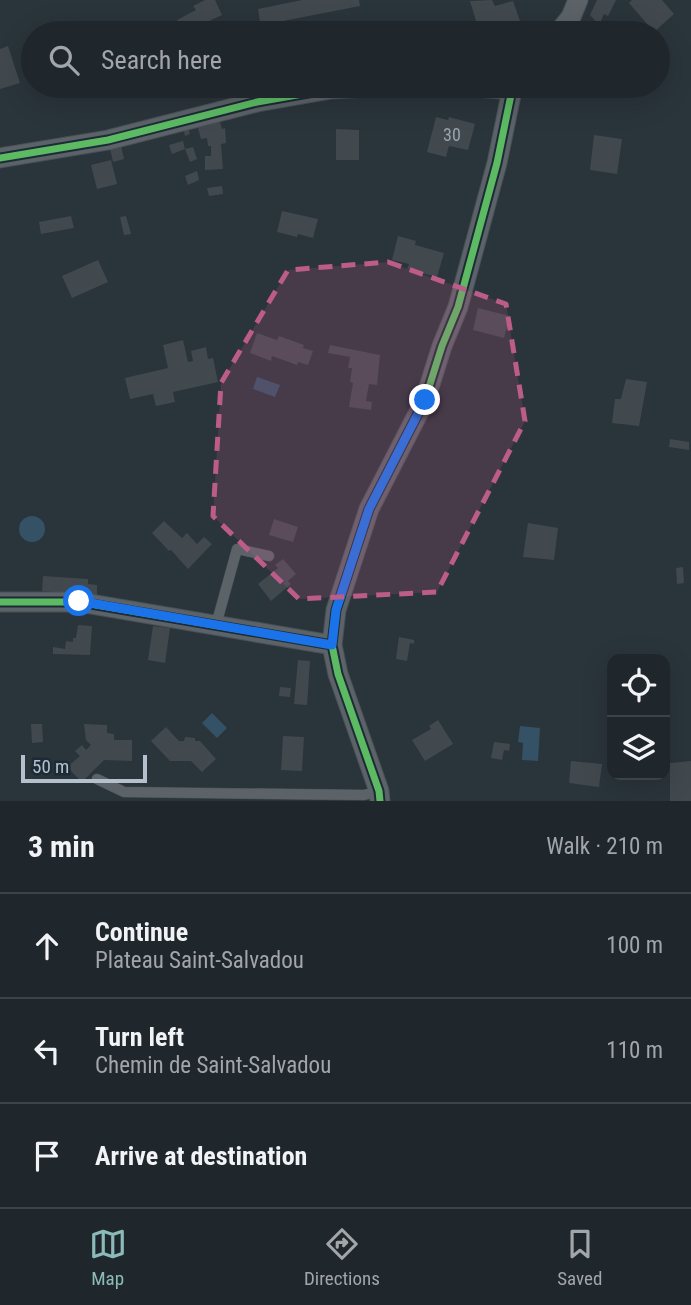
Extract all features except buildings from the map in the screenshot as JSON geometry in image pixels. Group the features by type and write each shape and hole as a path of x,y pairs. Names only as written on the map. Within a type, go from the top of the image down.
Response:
{"street":[{"path":"568,21 578,0"},
{"path":"0,158 107,140 280,98"},
{"path":"380,796 338,674 332,645 336,610 369,509 425,400 458,307 512,98"},
{"path":"0,602 79,601 332,645"}],"lane":[{"path":"216,625 237,549 269,556"},
{"path":"97,779 124,792 380,796"}],"highlighted area":[{"path":"388,262 506,304 525,421 437,592 299,599 213,516 221,383 288,270"}],"water":[{"path":"257,377 280,385 275,397 253,389"},
{"path":"32,516 41,520 45,529 41,538 32,542 23,538 19,529 23,520"},
{"path":"212,713 227,728 217,738 202,723"},
{"path":"520,726 540,728 538,761 522,760 523,743 518,742"}],"cycle path":[{"path":"0,158 108,140 280,98"},
{"path":"380,801 379,791 338,674 332,645 336,610 369,509 425,400 458,307 497,163 510,98"},
{"path":"0,602 79,602 332,645"}],"route":[{"path":"79,601 332,645 336,610 369,509 425,400"}]}
